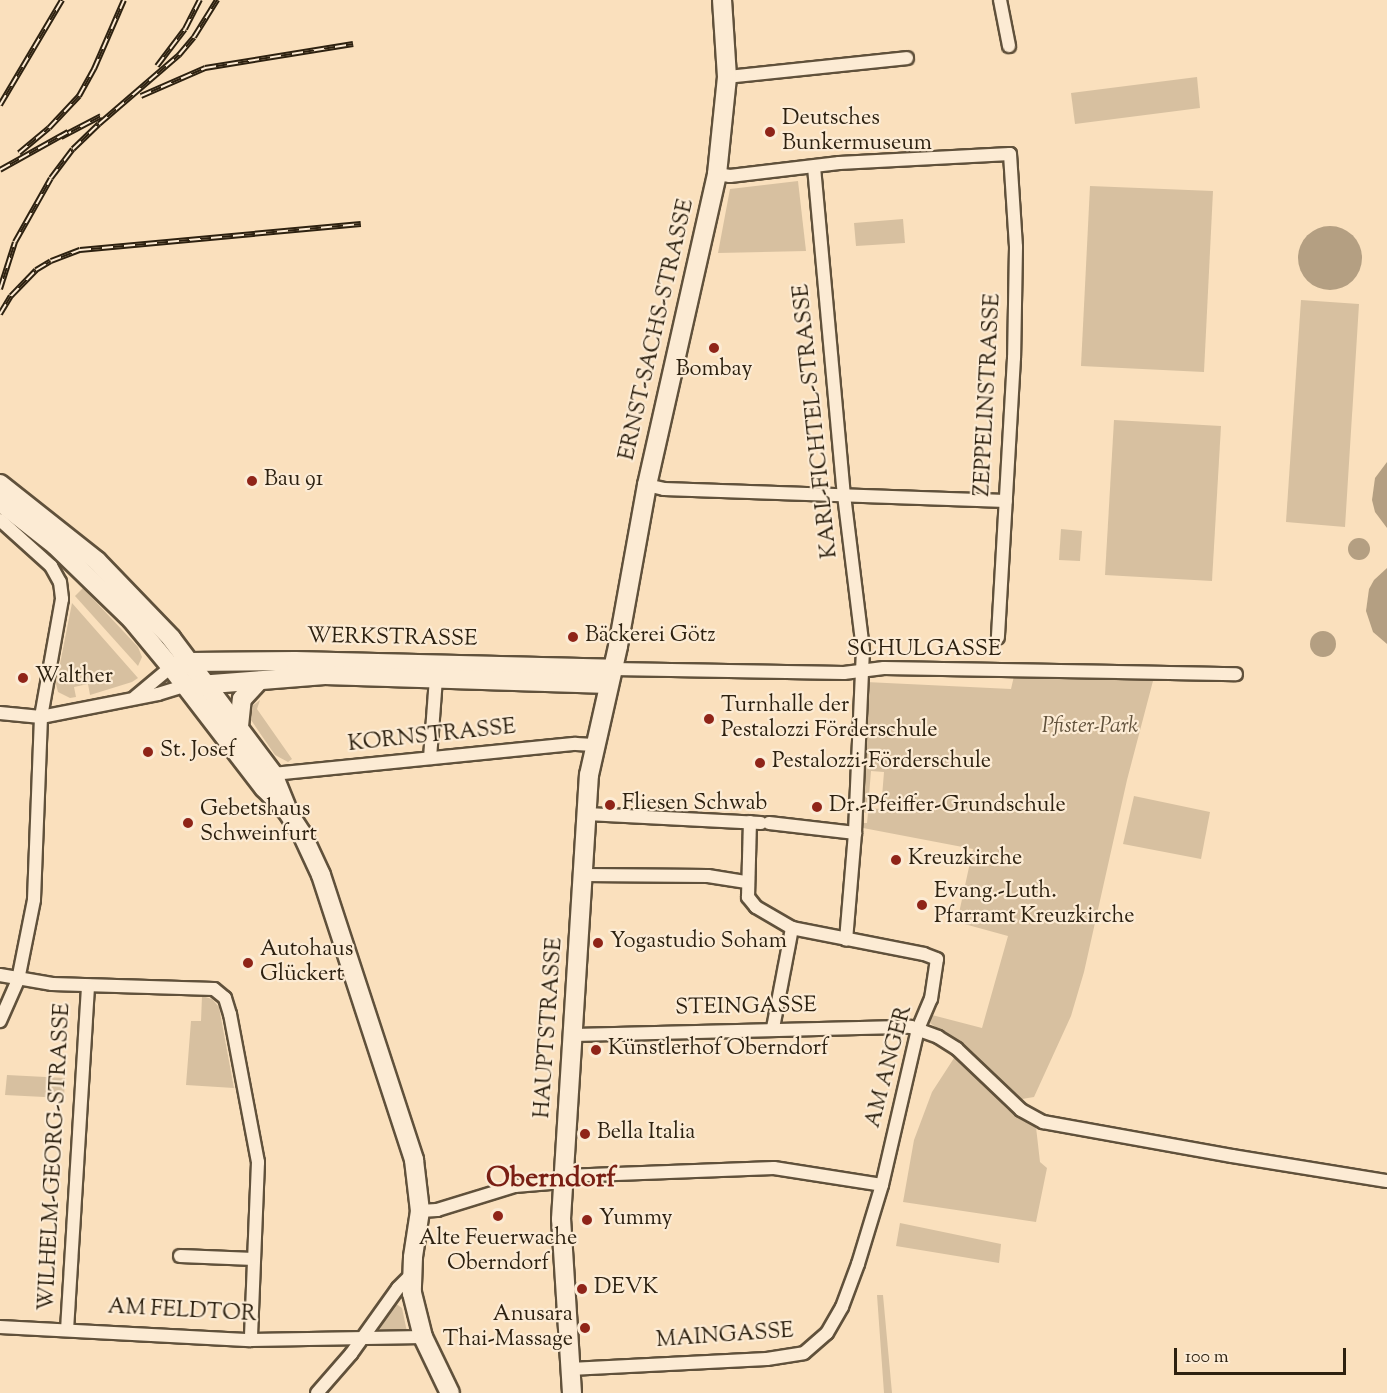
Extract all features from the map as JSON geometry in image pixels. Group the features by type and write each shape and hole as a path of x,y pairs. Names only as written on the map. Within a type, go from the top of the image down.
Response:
{"main road":[{"name":"ERNST-SACHS-STRASSE","path":"611,676 647,485 717,174 727,77 722,0"},
{"path":"0,484 92,567 264,788 287,811 302,834 321,875 414,1160 420,1211 411,1275 412,1293 423,1337 450,1393"},
{"path":"0,502 92,567 148,611 191,662 273,774 287,811"},
{"name":"WERKSTRASSE","path":"171,667 191,662 325,661 611,676"},
{"name":"WERKSTRASSE","path":"185,686 325,675 436,678 611,676"},
{"name":"HAUPTSTRASSE","path":"572,1393 562,1262 564,1179 589,775 611,676"},
{"path":"239,726 242,699 259,681"}],"street":[{"path":"1000,0 1009,46"},
{"path":"727,77 907,58"},
{"name":"ZEPPELINSTRASSE","path":"814,167 839,163 1010,154 1015,269 1014,358 998,638"},
{"path":"717,174 730,176 814,167"},
{"name":"KARL-FICHTEL-STRASSE","path":"814,167 844,495 864,671 855,833 846,940"},
{"path":"647,485 663,489 1006,501"},
{"path":"0,520 51,566 60,582 62,599 41,717 34,900 18,980 0,1020"},
{"path":"134,697 171,667"},
{"name":"SCHULGASSE","path":"611,676 884,669 1236,674"},
{"path":"430,758 436,678"},
{"path":"0,713 41,717 185,686"},
{"name":"KORNSTRASSE","path":"273,774 576,744 594,745"},
{"path":"587,814 760,823 855,833"},
{"path":"760,823 747,882 748,897 756,907 792,928 846,940"},
{"path":"584,875 708,876 747,882"},
{"path":"773,1028 792,928"},
{"name":"AM ANGER","path":"846,940 924,954 937,959 931,999 918,1029 882,1185"},
{"path":"0,975 18,980 88,986 214,989 225,998 258,1162 251,1340"},
{"name":"WILHELM-GEORG-STRASSE","path":"67,1330 88,986"},
{"name":"STEINGASSE","path":"574,1035 773,1028 895,1026 918,1029"},
{"path":"918,1029 957,1049 1021,1110 1030,1117 1043,1122 1387,1181"},
{"path":"420,1211 437,1210 514,1186 564,1179 774,1168 882,1185"},
{"name":"MAINGASSE","path":"570,1369 767,1359 804,1353 827,1333 842,1307 858,1264 882,1185"},
{"path":"180,1256 254,1259"},
{"path":"316,1393 362,1340 398,1288 411,1275"},
{"name":"AM FELDTOR","path":"0,1327 251,1340 362,1340 423,1337"}],"green space":[{"path":"1197,77 1200,108 1075,124 1071,93"},
{"path":"798,181 806,251 718,253 730,189"},
{"path":"1090,186 1213,191 1204,372 1081,366"},
{"path":"903,219 905,243 856,246 854,223"},
{"path":"1301,300 1359,304 1345,527 1286,522"},
{"path":"1114,420 1221,426 1212,581 1105,575"},
{"path":"1061,529 1082,531 1080,561 1059,560"},
{"path":"83,588 138,647 142,657 138,666 75,596"},
{"path":"72,603 138,678 90,695 88,684 74,687 76,697 70,698 58,692 56,684"},
{"name":"Pfister-Park","path":"1014,676 1153,681 1127,780 1084,972 1071,1016 1034,1097 1022,1099 965,1049 930,1023 932,1015 982,1028 1008,936 957,922 973,849 863,828 863,823 867,823 868,813 862,812 866,682 1011,689","holes":["871,771 884,772 881,809 868,808"]},
{"path":"260,700 257,709 292,759 288,762 275,755 251,720 251,707"},
{"path":"1134,796 1210,812 1201,859 1123,844"},
{"path":"202,996 212,999 219,1007 234,1088 186,1085 191,1021 201,1021"},
{"path":"956,1055 1007,1109 1036,1127 1040,1162 1047,1168 1036,1222 903,1202 914,1140 932,1092"},
{"path":"7,1075 65,1078 64,1098 5,1095"},
{"path":"900,1223 1001,1244 999,1263 896,1246"},
{"path":"877,1295 883,1295 892,1393 884,1393"},
{"path":"395,1303 402,1308 407,1332 380,1333 380,1329"}],"shaded area":[{"path":"1330,226 1348,232 1356,240 1362,258 1356,276 1348,284 1330,290 1312,284 1304,276 1298,258 1304,240 1312,232"},
{"path":"1387,462 1387,528 1375,512 1372,500 1375,478"},
{"path":"1359,538 1367,541 1370,549 1367,557 1359,560 1351,557 1348,549 1351,541"},
{"path":"1387,568 1387,644 1373,632 1366,611 1369,589 1374,580"},
{"path":"1323,631 1333,634 1336,644 1333,654 1323,657 1313,654 1310,644 1313,634"}],"railway":[{"path":"0,105 62,0"},
{"path":"19,153 49,128 79,96 94,69 124,0"},
{"path":"157,66 185,29 200,0"},
{"path":"0,289 15,242 51,178 73,149 99,124 179,55 194,37 217,0"},
{"path":"141,96 205,68 353,44"},
{"path":"61,137 101,116"},
{"path":"0,170 68,132"},
{"path":"0,314 11,296 36,270 51,261 80,250 361,224"}],"place":[{"name":"Deutsches Bunkermuseum","path":"770,132"},
{"name":"Bombay","path":"714,348"},
{"name":"Bau 91","path":"252,481"},
{"name":"Bäckerei Götz","path":"573,637"},
{"name":"Walther","path":"23,678"},
{"name":"Turnhalle der Pestalozzi Förderschule","path":"709,719"},
{"name":"St. Josef","path":"148,752"},
{"name":"Pestalozzi-Förderschule","path":"760,763"},
{"name":"Fliesen Schwab","path":"610,805"},
{"name":"Dr.-Pfeiffer-Grundschule","path":"817,807"},
{"name":"Gebetshaus Schweinfurt","path":"188,823"},
{"name":"Kreuzkirche","path":"896,860"},
{"name":"Evang.-Luth. Pfarramt Kreuzkirche","path":"922,905"},
{"name":"Yogastudio Soham","path":"598,943"},
{"name":"Autohaus Glückert","path":"248,963"},
{"name":"Künstlerhof Oberndorf","path":"596,1050"},
{"name":"Bella Italia","path":"585,1134"},
{"name":"Alte Feuerwache Oberndorf","path":"498,1216"},
{"name":"Yummy","path":"587,1220"},
{"name":"DEVK","path":"582,1289"},
{"name":"Anusara Thai-Massage","path":"585,1328"}],"district":[{"name":"Oberndorf","path":"551,1179"}]}
